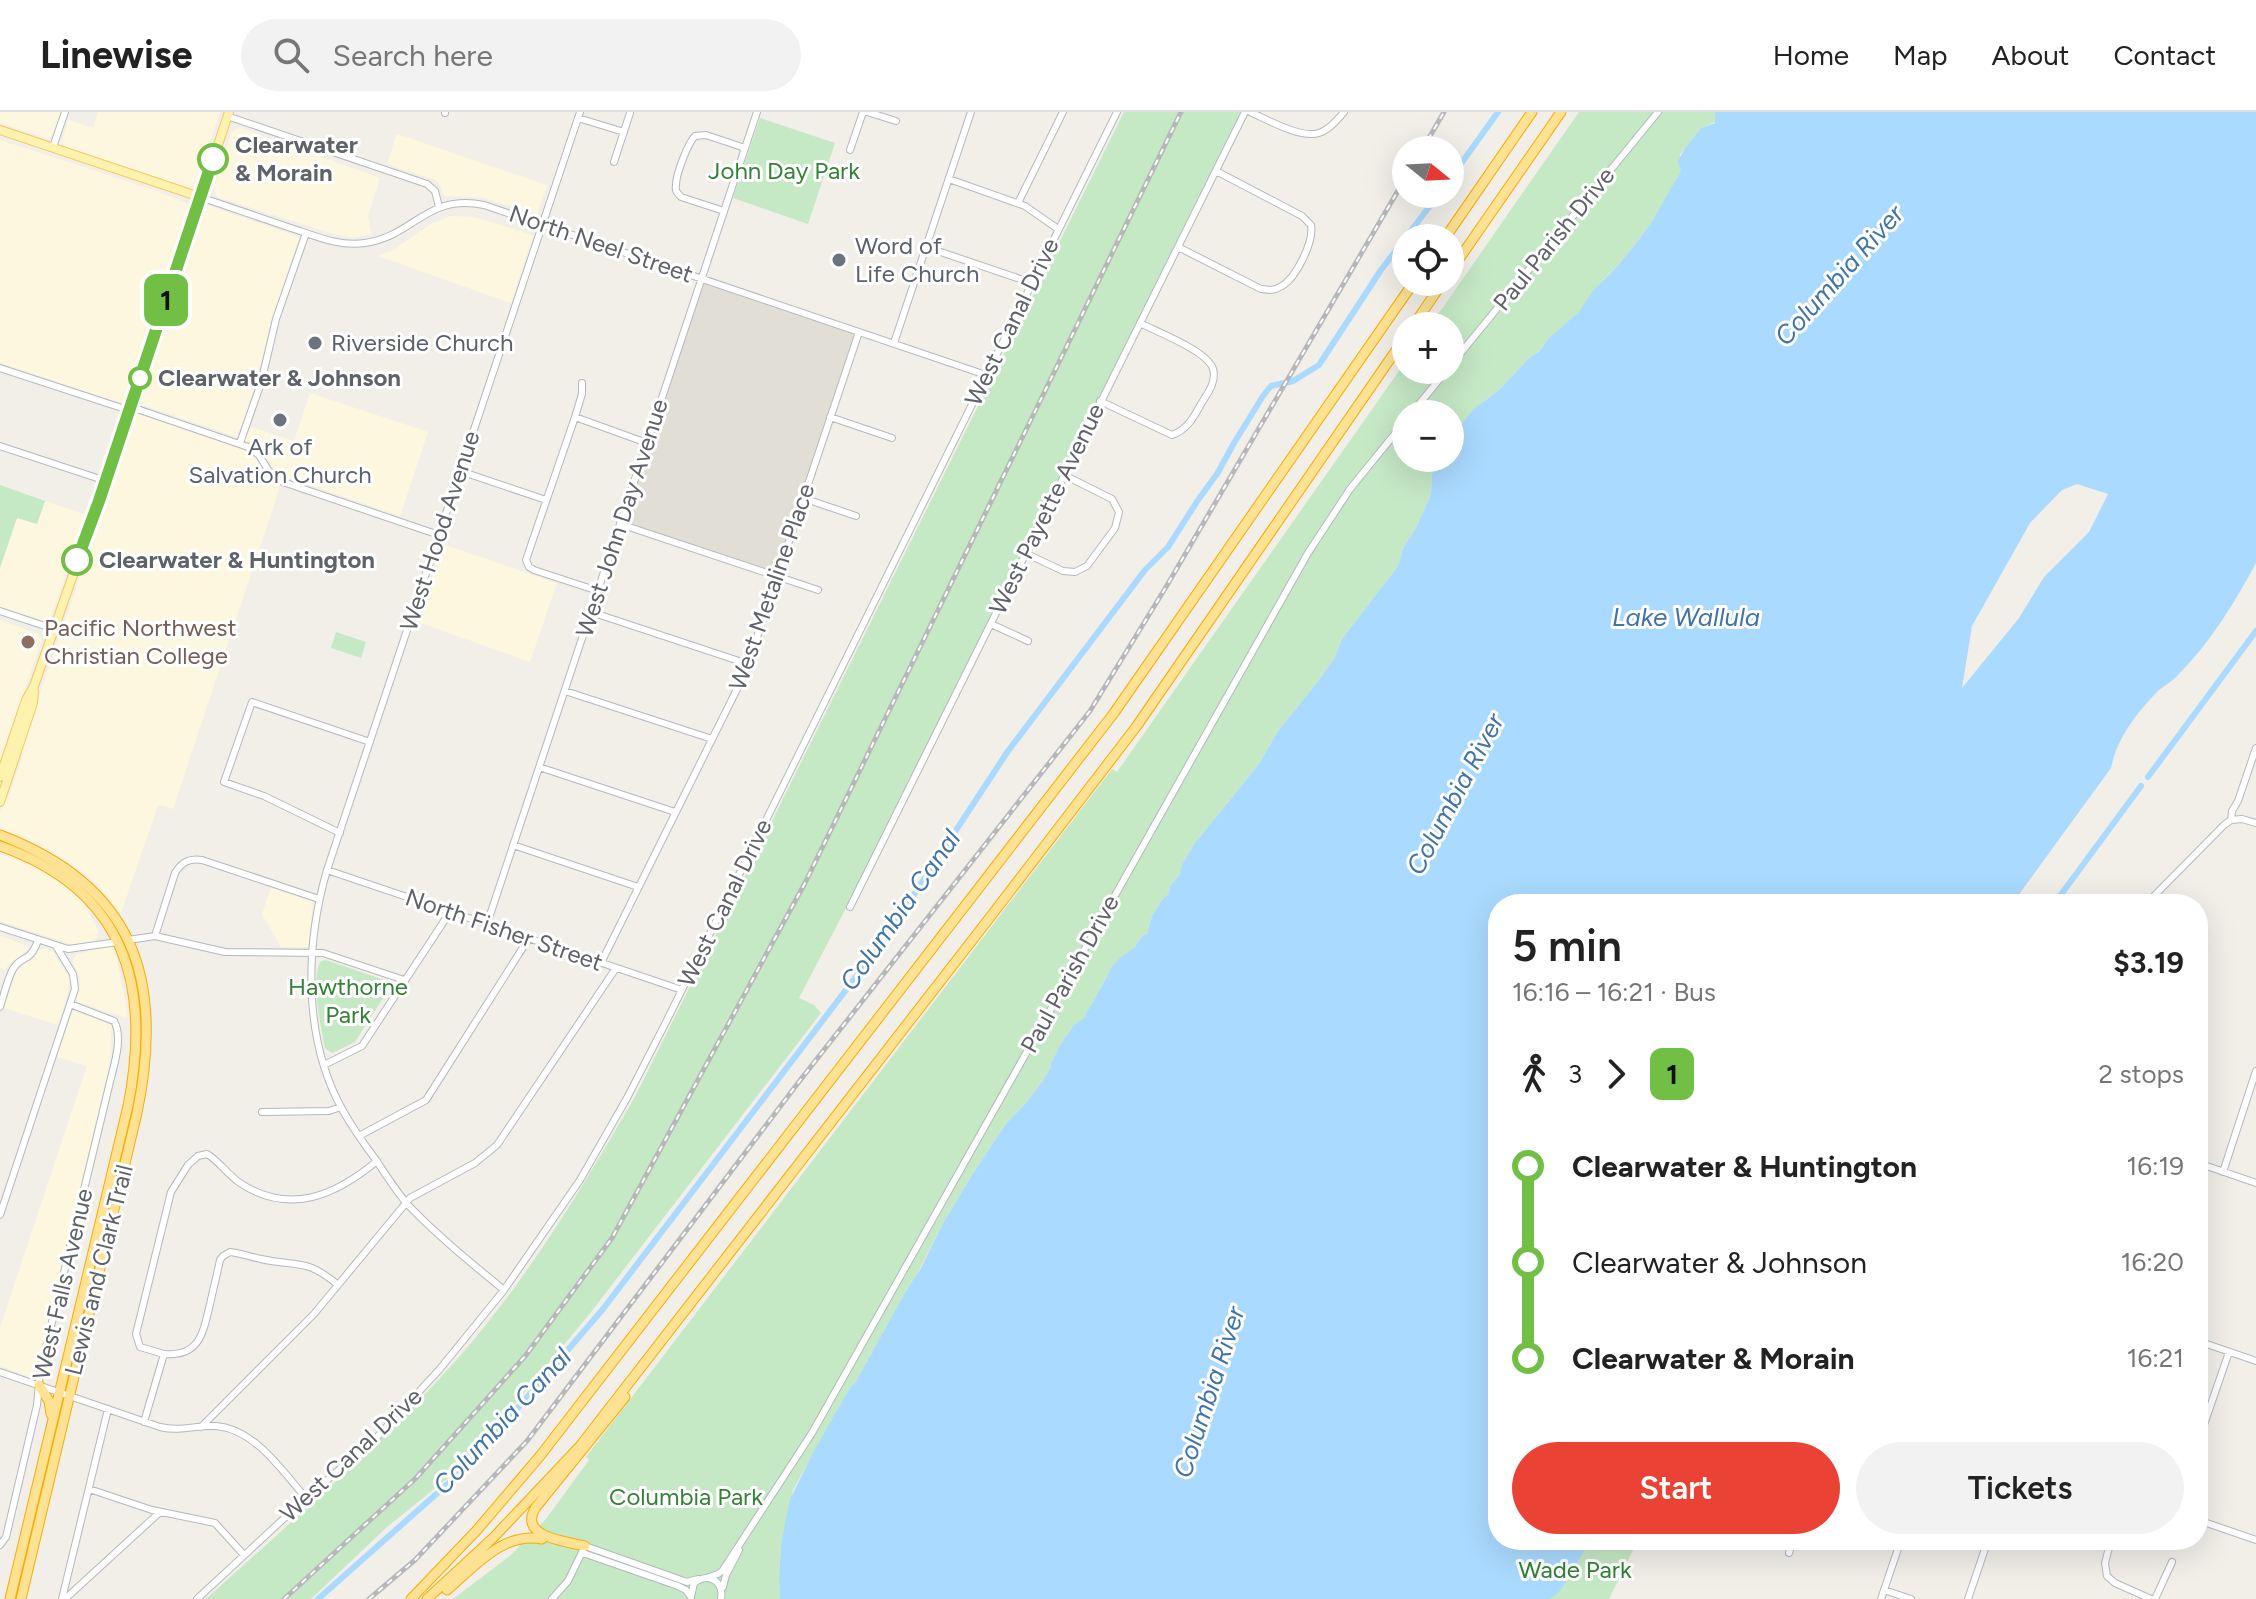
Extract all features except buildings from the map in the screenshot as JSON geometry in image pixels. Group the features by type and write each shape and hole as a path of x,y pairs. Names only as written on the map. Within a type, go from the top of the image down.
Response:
{"highway":[{"path":"1455,224 1532,112"},
{"path":"1464,252 1561,112"},
{"path":"411,1599 477,1530 540,1456 1114,713 1404,296"},
{"path":"427,1599 494,1537 580,1446 1136,727 1392,356"},
{"path":"0,835 46,855 80,878 109,907 123,941"},
{"path":"0,846 39,862 72,884 123,941"},
{"name":"Lewis and Clark Trail","path":"21,1599 132,1083 135,1000 123,941"},
{"path":"584,1550 537,1532 531,1522 532,1512 622,1401 677,1320"},
{"path":"39,1385 50,1404 52,1425"},
{"name":"Lewis and Clark Trail","path":"10,1599 52,1425 64,1394"},
{"path":"434,1599 488,1555 512,1540 538,1538 584,1550"}],"main road":[{"path":"0,777 106,481 228,114"},
{"path":"0,130 200,197"},
{"path":"0,802 33,703 34,686"},
{"path":"15,758 12,755 19,721"}],"street":[{"path":"53,147 65,112"},
{"name":"West John Day Avenue","path":"487,924 757,112"},
{"path":"850,150 865,112 896,121"},
{"path":"894,343 971,112"},
{"path":"1018,203 1063,112"},
{"name":"West Canal Drive","path":"197,1599 377,1437 439,1370 504,1290 587,1169 682,990 1117,112"},
{"path":"1247,112 1304,134 1319,133 1344,112"},
{"name":"West Payette Avenue","path":"850,907 1247,112"},
{"name":"Paul Parish Drive","path":"1464,350 1658,112"},
{"path":"614,162 630,113"},
{"path":"200,197 344,243 375,241 394,234 424,213 439,207 435,191 427,184 228,114"},
{"path":"579,114 624,132"},
{"name":"West Hood Avenue","path":"504,1290 453,1248 406,1202 341,1107 318,1041 313,1002 313,952 319,899 327,870 579,114"},
{"path":"724,211 681,197 676,182 695,136 703,134 745,148"},
{"path":"1041,134 1050,138"},
{"path":"1178,247 1261,289 1273,290 1291,277 1311,243 1311,225 1302,216 1216,171"},
{"path":"949,179 1025,206 1058,229"},
{"name":"North Neel Street","path":"439,207 463,202 478,203 986,375"},
{"path":"240,443 261,383 276,319 306,233"},
{"path":"926,247 1032,283"},
{"path":"1100,401 1172,435 1190,424 1210,389 1214,369 1205,356 1140,323"},
{"name":"West Metaline Place","path":"601,963 748,664 859,332"},
{"path":"0,368 240,443 255,452 270,473 283,482 439,535"},
{"path":"582,383 575,417 526,560 529,567 598,591"},
{"name":"Paul Parish Drive","path":"1423,400 1436,384"},
{"path":"575,417 647,443"},
{"path":"830,417 892,438"},
{"name":"Paul Parish Drive","path":"709,1577 721,1571 823,1414 1308,553 1345,497 1392,438"},
{"path":"0,446 106,481"},
{"path":"460,471 546,500"},
{"path":"1025,553 1063,571 1075,572 1087,566 1115,528 1119,512 1112,499 1064,475"},
{"path":"803,498 856,516"},
{"path":"620,524 818,590"},
{"path":"0,611 54,629"},
{"path":"591,612 748,664"},
{"path":"991,624 1028,641"},
{"path":"565,691 712,739"},
{"path":"340,833 277,802 224,782 252,702 370,742"},
{"path":"2231,820 2256,748"},
{"path":"539,767 675,812"},
{"path":"2156,894 2231,820 2256,823"},
{"path":"513,845 638,887"},
{"path":"155,936 175,873 184,862 202,860 319,899"},
{"name":"North Fisher Street","path":"327,870 682,990"},
{"path":"324,1065 362,1046 450,912"},
{"path":"0,927 56,946 77,949 155,936 225,952 323,953 404,980"},
{"path":"359,1136 426,1100 529,938"},
{"path":"0,1007 14,968 32,955 38,940"},
{"path":"0,1215 70,1004 75,980 56,946"},
{"path":"201,1427 284,1346 413,1195 475,1163 497,1145 616,968"},
{"name":"West Falls Avenue","path":"0,1545 6,1537 37,1405 45,1349 111,1077 117,1036 115,1022 70,1004"},
{"path":"2223,1172 2256,1071"},
{"path":"262,1112 329,1111 341,1107"},
{"path":"338,1285 323,1273 304,1265 226,1253 220,1260 205,1327 199,1340 185,1352 164,1354 140,1347 136,1334 171,1192 188,1165 198,1156 212,1156 230,1176 249,1188 268,1196 292,1199 314,1197 337,1189 377,1161"},
{"path":"2208,1167 2256,1183"},
{"path":"277,1339 284,1346"},
{"path":"2208,1345 2256,1361"},
{"path":"2208,1409 2229,1352"},
{"path":"144,1422 164,1354"},
{"path":"0,1372 173,1430 227,1428 244,1435 266,1454 306,1498"},
{"path":"64,1599 108,1409"},
{"path":"89,1489 161,1512 215,1523 244,1555"},
{"path":"64,1599 161,1512"},
{"path":"2208,1523 2256,1539"},
{"name":"Paul Parish Drive","path":"721,1595 726,1575 745,1536"},
{"path":"584,1550 687,1582 709,1577 719,1584 721,1595"},
{"path":"584,1550 684,1589 691,1598"},
{"path":"552,1599 568,1581 584,1550"},
{"path":"1881,1599 1898,1550"},
{"path":"1968,1599 1985,1550"},
{"path":"2108,1550 2105,1563 2107,1576 2115,1583 2153,1599 2172,1562"},
{"path":"691,1598 692,1587 698,1579"},
{"path":"1884,1590 1911,1599"}],"shaded area":[{"path":"0,112 61,112 53,136 48,139 0,123"},
{"path":"98,112 220,112 195,186 189,190 66,147 62,142 68,120 93,128"},
{"path":"238,127 380,178 368,216 371,234 352,238 334,234 217,197 214,189 231,133"},
{"path":"397,134 547,185 537,214 484,198 444,196 435,180 387,164"},
{"path":"0,140 154,190 186,203 188,207 124,404 0,363"},
{"path":"206,205 299,237 237,437 139,404"},
{"path":"451,216 475,217 533,235 511,303 378,256 396,248 429,225"},
{"path":"702,278 859,332 777,576 620,524"},
{"path":"310,393 428,432 400,516 278,474 260,451 245,440 251,427 294,441"},
{"path":"136,413 243,450 255,458 263,473 280,486 173,809 158,805 121,913 98,885 80,870 48,849 0,826 0,812 23,755 21,749"},
{"path":"45,501 87,515 49,623 0,607 0,568 17,517 37,524"},
{"path":"442,544 557,583 530,662 418,622"},
{"path":"0,620 39,634 42,639 0,762"},
{"path":"0,854 39,868 81,898 98,930 97,938 87,944 73,945 0,921"},
{"path":"271,888 313,902 308,947 281,947 262,914"},
{"path":"0,936 28,946 6,970 0,968"},
{"path":"112,947 115,951 127,1018 77,1002 80,977 73,963 74,958 77,954"},
{"path":"45,948 53,952 69,978 58,1025 4,1008 16,973 34,959 39,950"},
{"path":"72,1012 112,1025 109,1066 36,1374 30,1377 0,1366 0,1328 87,1066 57,1057"}],"green space":[{"path":"1124,112 1241,112 799,998 814,1005 821,1013 591,1312 505,1416 449,1477 387,1527 311,1599 206,1599 400,1420 460,1356 509,1295 576,1196 636,1095"},
{"name":"Columbia Park","path":"1579,112 1715,112 1715,122 1701,128 1680,155 1681,171 1673,188 1622,261 1578,313 1464,422 1464,400 1392,400 1392,472 1433,472 1431,494 1403,548 1398,566 1342,639 1334,659 1278,731 1259,764 1195,843 1169,893 1152,916 1147,934 1106,977 1084,1019 1074,1025 1041,1083 1005,1125 942,1225 912,1284 793,1490 781,1544 780,1599 453,1599 511,1555 546,1519 589,1460 586,1457 1112,769 1117,772 1392,381 1392,384 1464,384 1464,312 1440,312 1451,296 1464,296 1464,277"},
{"name":"John Day Park","path":"760,118 835,143 808,224 733,198"},
{"path":"0,485 45,501 37,524 17,518 0,568"},
{"path":"336,632 366,642 361,658 331,648"},
{"name":"Hawthorne Park","path":"326,960 387,981 390,987 355,1042 332,1053 325,1048 316,990 318,969 321,961"},
{"name":"Wade Park","path":"1537,1550 1633,1550 1609,1599 1512,1599"}],"water":[{"name":"Lake Wallula","path":"1715,112 2256,112 2256,563 2231,607 2190,663 2159,690 2136,716 2118,746 2111,768 2019,894 1488,894 1488,1550 1585,1550 1556,1595 1550,1599 780,1599 781,1544 790,1499 815,1449 972,1175 1005,1125 1041,1083 1059,1047 1074,1025 1084,1018 1113,965 1147,934 1152,916 1169,893 1195,843 1259,764 1278,731 1334,659 1342,639 1398,566 1403,548 1431,494 1433,472 1464,472 1464,421 1578,313 1593,291 1622,261 1650,225 1681,171 1678,161 1701,128 1715,123","holes":["2077,484 2108,494 2089,532 2044,577 2019,618 1962,688 1972,626 2030,523 2062,490"]}],"waterway":[{"name":"Columbia Canal","path":"1464,159 1498,112"},
{"name":"Columbia Canal","path":"318,1599 469,1465 603,1309 884,940 1008,751 1145,570 1168,547 1217,474 1263,396 1271,386 1293,381 1319,365 1381,270 1428,208"},
{"path":"2148,777 2256,631"},
{"path":"2061,894 2141,786"}],"railway":[{"path":"284,1599 416,1478 526,1355 612,1238 805,883 1181,112"},
{"path":"1430,136 1444,112"},
{"path":"369,1599 415,1560 527,1441 798,1083 1090,711 1392,201"}],"bus line":[{"name":"1","path":"77,560 213,159"}],"place":[{"name":"Clearwater & Morain","path":"213,159"},
{"name":"Word of Life Church","path":"839,260"},
{"name":"Riverside Church","path":"315,343"},
{"name":"Clearwater & Johnson","path":"140,378"},
{"name":"Ark of Salvation Church","path":"280,420"},
{"name":"Clearwater & Huntington","path":"77,560"},
{"name":"Pacific Northwest Christian College","path":"28,642"}],"water label":[{"name":"Columbia River","path":"1839,275"},
{"name":"Columbia River","path":"1455,794"},
{"name":"Columbia River","path":"1209,1392"}]}
